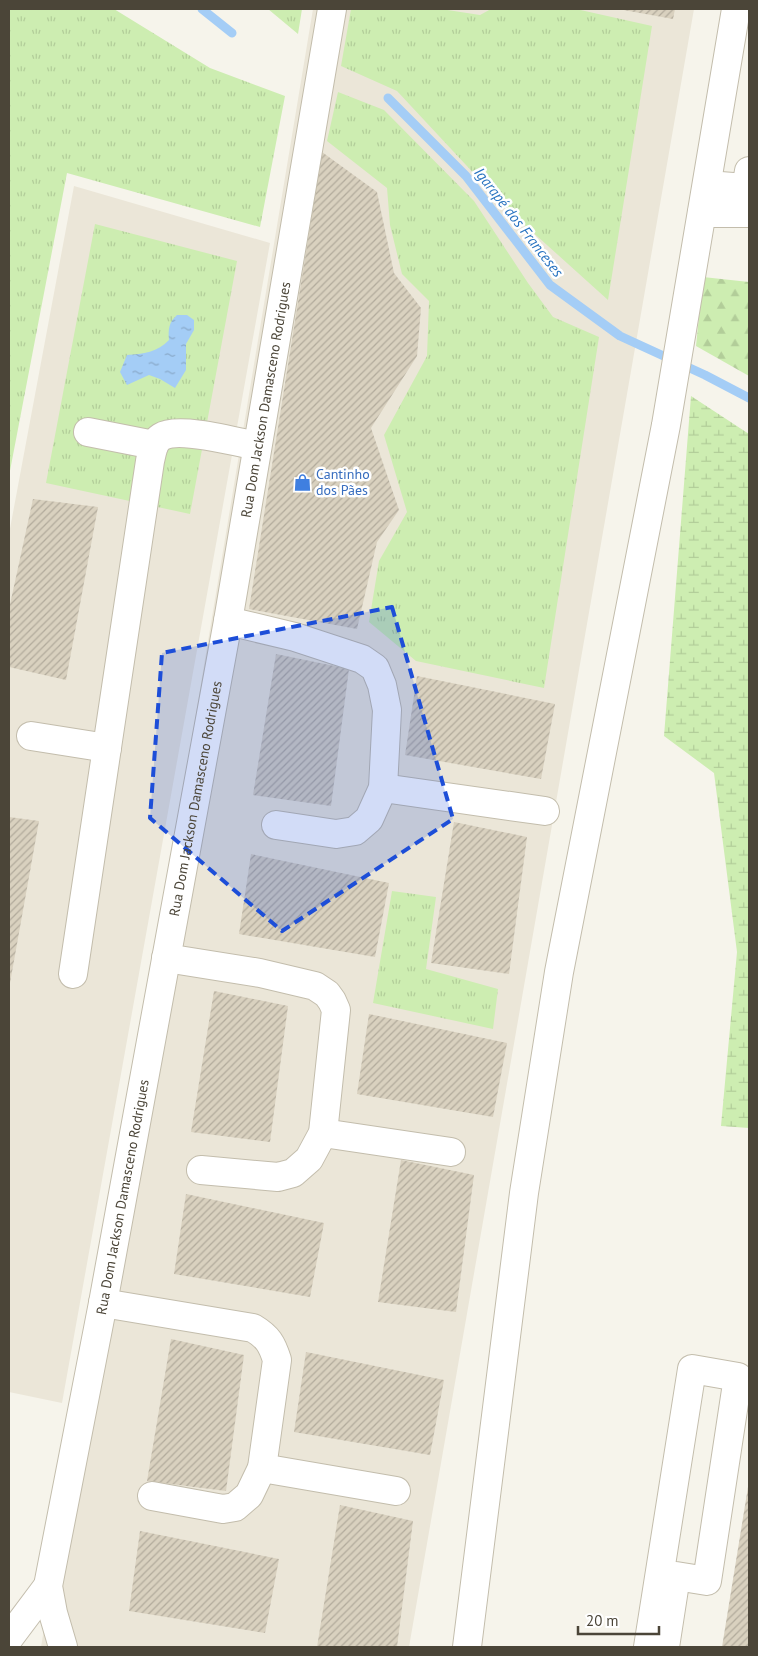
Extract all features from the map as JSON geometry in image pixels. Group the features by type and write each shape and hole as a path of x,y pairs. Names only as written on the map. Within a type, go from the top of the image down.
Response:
{"street":[{"name":"Rua Dom Jackson Damasceno Rodrigues","path":"63,1647 53,1613 48,1586 103,1303 228,621 332,9"},
{"path":"467,1647 524,1193 559,972 666,425 736,9"},
{"path":"707,185 746,188 749,171"},
{"path":"702,214 749,214"},
{"path":"88,432 154,445"},
{"path":"73,974 150,461 154,445 162,437 182,432 258,446"},
{"path":"228,621 295,637 362,659 375,668 382,685 387,710 383,788 369,819 355,831 336,834 276,825"},
{"path":"32,736 107,748"},
{"path":"383,788 545,811"},
{"path":"166,958 260,973 315,986 327,994 336,1010 323,1133 309,1159 293,1173 278,1177 201,1170"},
{"path":"323,1133 451,1152"},
{"path":"103,1303 253,1328 263,1334 272,1345 277,1360 262,1468 249,1495 235,1507 224,1509 152,1496"},
{"path":"648,1647 692,1369 738,1377 707,1581 676,1576 665,1647"},
{"path":"262,1468 396,1491"},
{"name":"Rua Dom Jackson Damasceno Rodrigues","path":"9,1638 48,1586"}],"highlighted area":[{"path":"392,607 453,819 282,931 150,818 162,653"}],"shaded area":[{"path":"313,9 694,9 409,1647 41,1647"},
{"path":"74,186 270,243 62,1403 9,1392 9,534"}],"green space":[{"path":"9,9 114,9 210,68 285,96 260,227 67,173 9,476"},
{"path":"268,9 302,9 298,34"},
{"path":"351,9 441,9 480,15 491,9 576,9 652,26 608,300 507,209 397,91 341,66"},
{"path":"338,92 384,110 474,201 528,283 553,317 599,337 544,688 416,661 369,622 379,561 407,512 384,435 427,356 429,301 402,274 390,225 387,188 327,141"},
{"path":"95,224 237,261 190,514 46,483"},
{"path":"703,277 749,282 749,376 696,346"},
{"path":"691,396 749,434 749,1128 721,1126 737,952 714,773 664,736"},
{"path":"392,891 436,897 426,969 498,989 493,1029 373,1003"}],"water":[{"path":"177,315 187,315 194,320 194,330 186,344 186,370 175,388 149,375 127,385 120,372 127,355 150,352 165,344 169,340 171,323"}],"building":[{"path":"618,9 675,9 673,19"},
{"path":"322,152 377,192 394,273 421,308 417,356 371,428 399,510 377,542 357,629 249,609"},
{"path":"33,499 98,507 66,680 9,667 9,609"},
{"path":"276,654 349,669 331,806 253,795"},
{"path":"417,676 555,704 541,779 405,755"},
{"path":"9,817 39,821 10,983 9,983"},
{"path":"454,822 527,837 509,974 431,963"},
{"path":"251,854 389,883 375,957 239,934"},
{"path":"214,991 288,1006 270,1142 191,1132"},
{"path":"369,1014 507,1043 493,1117 357,1094"},
{"path":"401,1160 474,1175 456,1312 378,1302"},
{"path":"186,1194 324,1223 310,1297 174,1274"},
{"path":"171,1339 244,1355 226,1491 147,1481"},
{"path":"306,1352 444,1380 430,1455 294,1432"},
{"path":"748,1487 749,1647 722,1647"},
{"path":"340,1505 413,1521 397,1647 317,1647"},
{"path":"140,1531 279,1559 265,1633 129,1611"}],"waterway":[{"name":"Igarapé dos Franceses","path":"202,9 232,33"},
{"name":"Igarapé dos Franceses","path":"388,98 466,176 550,285 620,336 705,375 749,398"}],"place":[{"name":"Cantinho dos Pães","path":"302,482"}]}
